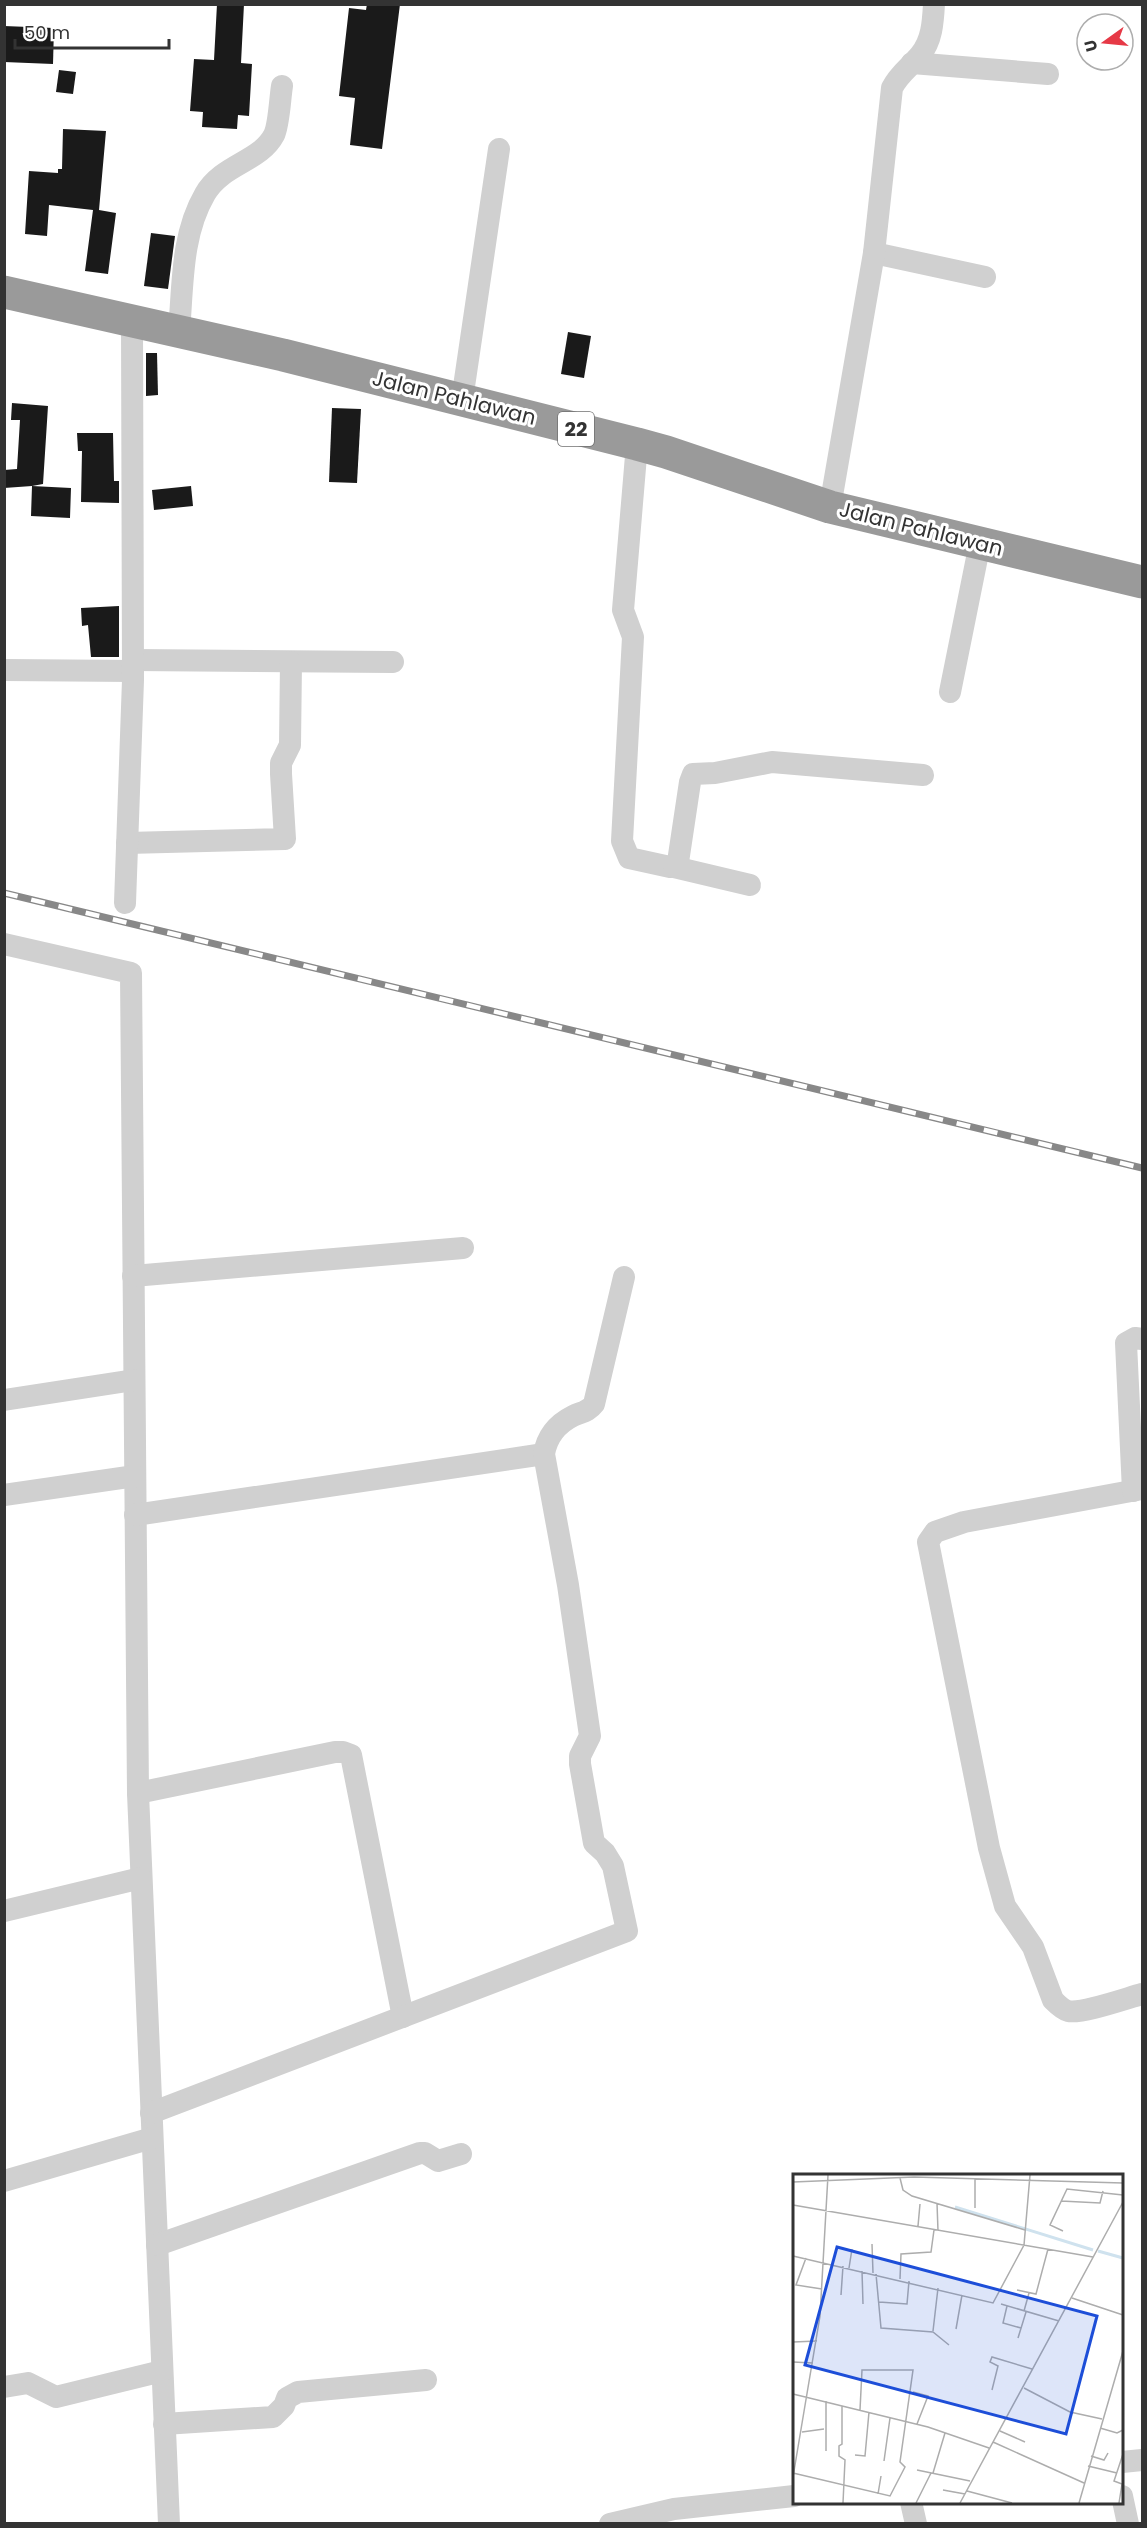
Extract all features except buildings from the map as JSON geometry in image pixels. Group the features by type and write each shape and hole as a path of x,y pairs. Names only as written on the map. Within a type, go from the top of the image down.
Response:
{"highway":[{"name":"Jalan Pahlawan","path":"4,292 283,355 637,444 830,507 1143,582"}],"street":[{"path":"830,507 874,253 892,88 896,80 927,46 931,35 934,4"},
{"path":"912,63 1048,74"},
{"path":"179,332 186,240 205,193 222,173 255,155 274,135 282,86"},
{"path":"462,400 499,149"},
{"path":"874,253 985,277"},
{"path":"125,903 133,665 132,322"},
{"path":"637,444 623,610 633,637 622,841 629,858 750,885"},
{"path":"950,692 980,543"},
{"path":"127,843 285,839 281,763 290,745 291,662"},
{"path":"4,670 133,665 393,662"},
{"path":"674,867 681,851 693,774 715,773 772,762 923,775"},
{"path":"4,944 131,973 138,1793 169,2523"},
{"path":"133,1276 463,1248"},
{"path":"151,2113 627,1931 612,1866 605,1852 594,1843 580,1764 580,1756 590,1736 568,1585 544,1454 550,1434 561,1424 586,1412 594,1404 624,1277"},
{"path":"1143,1339 1136,1338 1126,1343 1138,1490 964,1522 934,1532 928,1542 989,1848 1005,1906 1033,1947 1053,2000 1058,2005 1068,2011 1085,2010 1143,1994"},
{"path":"4,1400 134,1380"},
{"path":"135,1515 544,1454"},
{"path":"4,1495 135,1476"},
{"path":"138,1793 335,1752 351,1755 403,2017"},
{"path":"4,1911 141,1878"},
{"path":"4,2181 152,2138"},
{"path":"157,2245 420,2153 425,2153 438,2162 461,2154"},
{"path":"4,2387 28,2383 56,2397 162,2371"},
{"path":"164,2424 273,2417 284,2406 287,2398 298,2392 426,2380"},
{"path":"1123,2462 1143,2460"},
{"path":"610,2523 674,2509 793,2496"},
{"path":"1123,2500 1128,2523"},
{"path":"911,2504 916,2523"}],"railway":[{"path":"4,893 1142,1168"}]}
